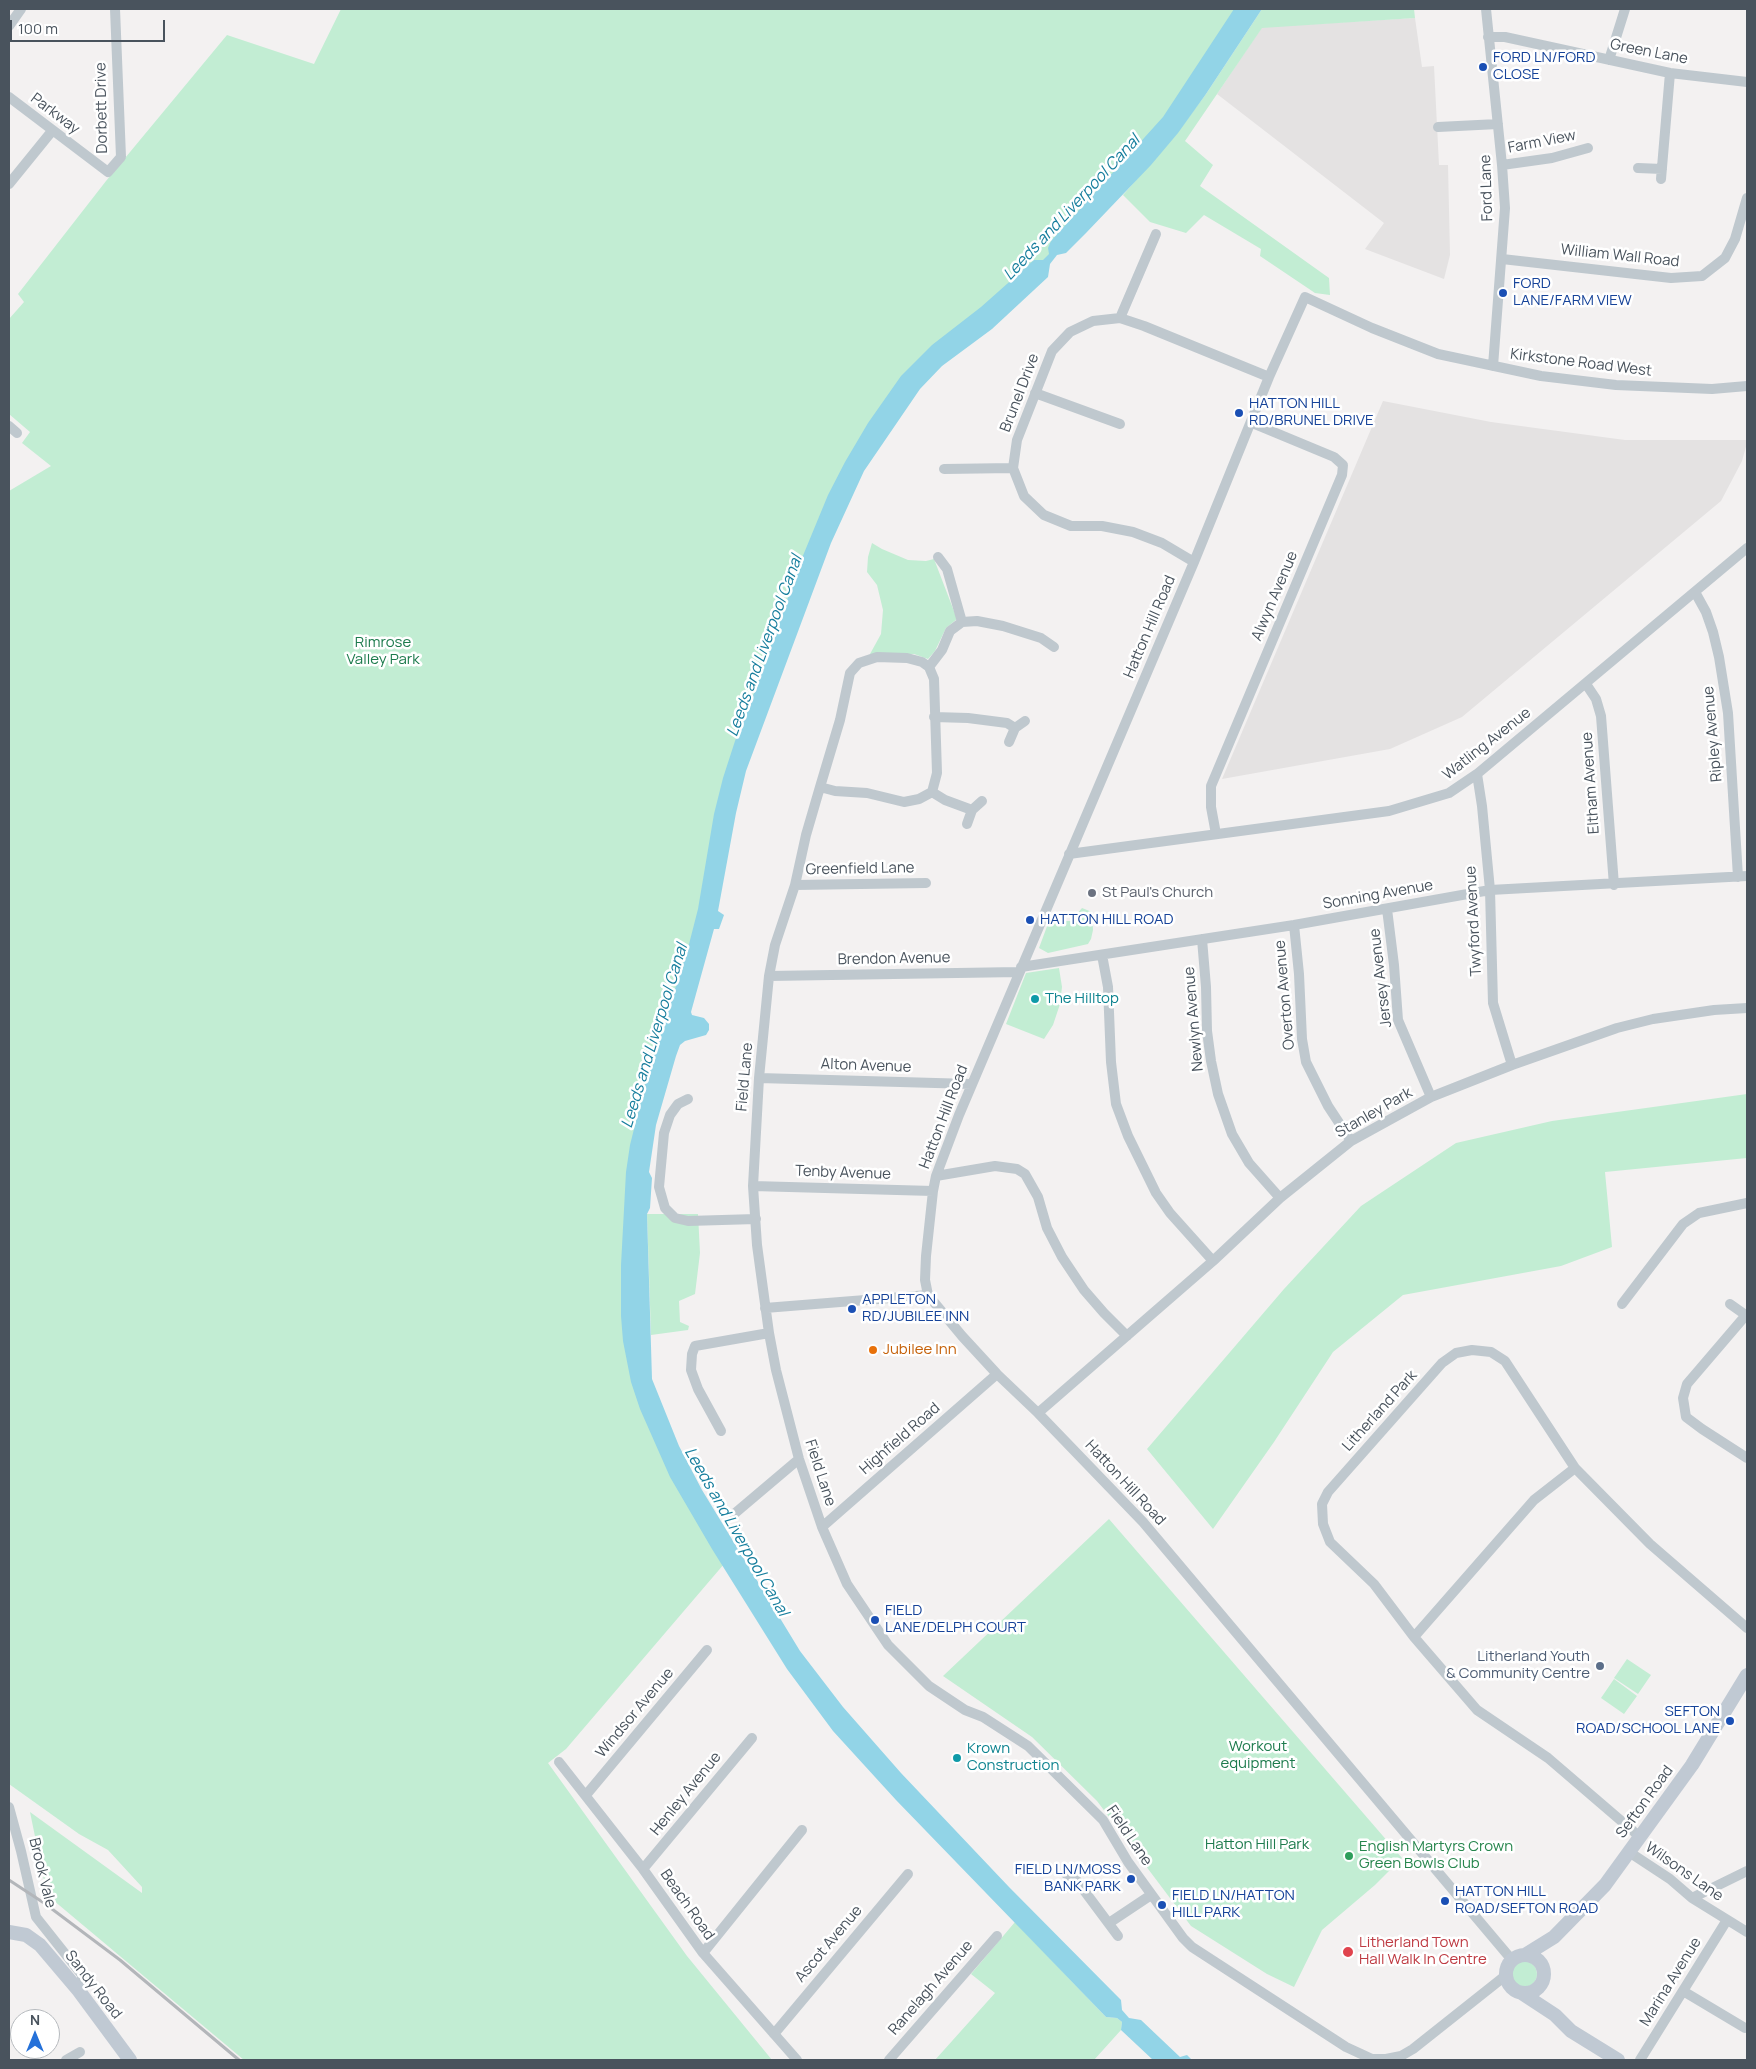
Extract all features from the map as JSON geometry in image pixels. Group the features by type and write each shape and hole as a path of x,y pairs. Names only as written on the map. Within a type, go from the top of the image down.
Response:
{"main road":[{"name":"Sefton Road","path":"1554,1937 1605,1885 1692,1765 1747,1675"},
{"name":"Sandy Road","path":"9,1932 26,1935 40,1945 79,1991 130,2060"},
{"path":"1554,1937 1508,1964 1505,1976 1509,1986 1555,2015 1571,2031 1618,2060"},
{"path":"1542,1965 1554,1937"},
{"path":"1518,1957 1535,1958 1542,1965 1544,1975 1541,1984 1534,1991 1524,1994"},
{"path":"1541,1984 1555,2015"}],"street":[{"path":"9,26 22,9"},
{"name":"Dorbett Drive","path":"108,172 121,157 115,9"},
{"name":"Ford Lane","path":"1486,9 1505,208 1493,366"},
{"path":"1609,60 1625,9"},
{"name":"Green Lane","path":"1488,37 1505,37 1670,74 1747,82"},
{"path":"1638,168 1662,174 1670,74"},
{"name":"Parkway","path":"9,97 108,172"},
{"path":"1438,128 1498,124"},
{"path":"9,184 52,131"},
{"name":"Farm View","path":"1502,165 1552,158 1588,148"},
{"name":"William Wall Road","path":"1502,259 1671,278 1702,276 1725,258 1735,239 1747,198"},
{"path":"1120,318 1156,234"},
{"name":"Kirkstone Road West","path":"1305,298 1372,328 1438,354 1541,376 1616,385 1712,389 1747,386"},
{"name":"Hatton Hill Road","path":"1305,298 1269,377 1252,423 1194,562 972,1084 936,1176 926,1256 925,1280 928,1295 962,1336 1143,1522 1518,1957"},
{"name":"Brunel Drive","path":"1194,562 1162,543 1133,532 1102,526 1071,526 1044,515 1024,496 1014,468 1017,440 1052,351 1070,332 1093,321 1120,318 1269,377"},
{"path":"1035,393 1120,424"},
{"name":"Alwyn Avenue","path":"1216,834 1211,807 1211,786 1342,475 1343,465 1334,456 1252,423"},
{"path":"944,469 1014,468"},
{"name":"Watling Avenue","path":"1069,854 1389,811 1449,793 1477,774 1747,548"},
{"path":"938,557 947,569 962,622"},
{"name":"Ripley Avenue","path":"1695,592 1706,612 1719,657 1728,712 1742,876"},
{"path":"820,787 835,791 867,793 904,802 919,799 932,792 937,773 934,679 929,667 942,650 950,631 962,622 976,621 1002,626 1041,638 1054,647"},
{"name":"Field Lane","path":"929,667 922,662 907,658 877,657 859,663 850,673 840,720 820,787 795,885 775,945 759,1078 753,1186 769,1333 776,1370 799,1460 822,1527 847,1584 888,1645 929,1686 965,1710 983,1717 1028,1746 1062,1778 1103,1820 1128,1862 1151,1895 1175,1929 1192,1947 1346,2047 1372,2060"},
{"name":"Eltham Avenue","path":"1586,684 1596,699 1602,716 1614,885"},
{"path":"934,717 1007,722 1015,728"},
{"path":"1009,742 1015,728 1025,721"},
{"name":"Twyford Avenue","path":"1477,774 1490,890 1493,1002 1512,1065"},
{"path":"932,792 945,800 967,806 972,810"},
{"path":"967,824 972,810 982,801"},
{"name":"Sonning Avenue","path":"1020,970 1294,925 1490,890 1614,885 1742,876"},
{"name":"Greenfield Lane","path":"795,885 926,883"},
{"name":"Jersey Avenue","path":"1387,909 1398,1020 1431,1097"},
{"name":"Overton Avenue","path":"1294,925 1299,974 1302,1039 1306,1062 1328,1106 1351,1141"},
{"name":"Newlyn Avenue","path":"1202,939 1207,1030 1218,1094 1232,1134 1249,1163 1280,1198"},
{"path":"1102,956 1108,987 1111,1062 1116,1104 1128,1136 1156,1193 1170,1213 1213,1261"},
{"name":"Brendon Avenue","path":"770,976 1020,970"},
{"name":"Stanley Park","path":"1038,1413 1213,1261 1280,1198 1351,1141 1431,1097 1512,1065 1617,1028 1653,1019 1714,1010 1747,1008"},
{"name":"Alton Avenue","path":"759,1078 972,1084"},
{"path":"688,1099 678,1104 670,1115 664,1133 660,1186 665,1208 675,1218 688,1221 756,1219"},
{"path":"936,1176 995,1166 1017,1168 1025,1174 1038,1197 1047,1228 1062,1257 1104,1313 1127,1336"},
{"name":"Tenby Avenue","path":"753,1186 933,1191"},
{"path":"1622,1304 1682,1224 1699,1213 1747,1203"},
{"path":"765,1308 928,1295"},
{"path":"1730,1304 1746,1315 1687,1384 1683,1398 1686,1417 1747,1458"},
{"path":"721,1431 698,1389 691,1370 692,1354 695,1346 769,1333"},
{"name":"Litherland Park","path":"1640,1837 1548,1758 1477,1710 1414,1637 1374,1584 1330,1542 1323,1524 1322,1504 1328,1492 1442,1363 1456,1353 1472,1350 1491,1352 1505,1360 1575,1468 1650,1544 1747,1628"},
{"name":"Highfield Road","path":"822,1527 998,1374"},
{"path":"734,1514 799,1460"},
{"path":"1414,1637 1534,1500 1575,1468"},
{"name":"Windsor Avenue","path":"586,1795 706,1650"},
{"name":"Henley Avenue","path":"643,1869 752,1738"},
{"name":"Beach Road","path":"559,1762 643,1869 703,1953 797,2060"},
{"name":"Brook Vale","path":"9,1807 36,1916 82,1975 82,1985 79,1991"},
{"path":"703,1953 802,1830"},
{"name":"Wilsons Lane","path":"1629,1852 1670,1879 1692,1898 1747,1932"},
{"path":"1692,1898 1747,1871"},
{"name":"Ascot Avenue","path":"774,2034 908,1874"},
{"path":"1066,1874 1077,1880 1118,1936"},
{"path":"1109,1923 1151,1895"},
{"name":"Marina Avenue","path":"1640,2060 1727,1920"},
{"name":"Ranelagh Avenue","path":"889,2060 997,1936"},
{"path":"1372,2060 1409,2056 1505,1976"},
{"path":"1683,1991 1745,2028"},
{"path":"66,2060 80,2052"}],"shaded area":[{"path":"1415,18 1422,67 1434,66 1439,165 1448,165 1450,255 1444,279 1365,249 1384,223 1217,94 1262,27"},
{"path":"1383,401 1491,422 1625,440 1747,440 1747,443 1742,461 1721,501 1462,717 1390,749 1222,779"}],"green space":[{"name":"Rimrose Valley Park","path":"341,9 1247,9 1217,56 1045,264 985,318 870,440 771,676 643,1130 638,1366 730,1557 566,1749 548,1763 687,1956 772,2060 244,2060 47,1895 30,1812 142,1893 142,1887 108,1850 79,1834 9,1784 9,491 51,466 22,443 30,432 9,414 9,319 24,302 18,294 106,181 227,35 314,64"},
{"path":"1262,9 1414,9 1415,18 1262,28 1185,141 1213,165 1200,186 1329,278 1330,295 1315,293 1260,256 1261,249 1204,215 1186,233 1150,222 1123,195 1177,133 1206,94"},
{"path":"872,543 908,560 926,561 934,559 957,619 946,628 935,651 928,659 914,654 870,654 881,634 883,610 877,585 867,572 868,557"},
{"path":"1082,908 1092,912 1093,930 1088,944 1048,953 1039,948 1049,921 1071,921"},
{"path":"1059,968 1062,987 1060,1004 1053,1025 1044,1039 1006,1024 1026,973"},
{"path":"1747,1094 1747,1158 1605,1172 1612,1247 1561,1266 1403,1295 1333,1352 1274,1442 1213,1529 1147,1449 1284,1289 1361,1206 1456,1143 1552,1121"},
{"path":"647,1214 698,1214 700,1253 695,1294 679,1301 680,1322 689,1326 688,1330 651,1335"},
{"name":"Hatton Hill Park","path":"1109,1519 1402,1858 1375,1885 1322,1930 1294,1987 1267,1974 1191,1926 1097,1801 1032,1737 943,1676"},
{"path":"1627,1659 1651,1675 1638,1694 1614,1678"},
{"path":"1614,1679 1637,1696 1624,1714 1601,1698"},
{"path":"1015,1922 1106,2017 1117,2018 1122,2022 1121,2030 1094,2060 935,2060 995,1993 971,1974"},
{"path":"1524,1961 1534,1964 1537,1974 1534,1984 1524,1987 1514,1984 1511,1974 1514,1964"}],"water":[{"path":"1234,9 1262,9 1178,133 1151,165 1086,233 1066,253 1057,255 1050,264 1048,277 992,329 942,366 920,389 864,471 831,543 746,771 736,813 718,911 724,915 719,929 714,929 691,1012 692,1015 704,1018 709,1024 709,1030 706,1035 685,1041 680,1045 676,1056 656,1125 649,1172 652,1178 650,1208 647,1214 652,1379 679,1446 702,1490 800,1651 843,1707 901,1773 1009,1887 1121,2000 1122,2010 1129,2018 1141,2020 1180,2057 1187,2055 1191,2059 1153,2060 1121,2030 1122,2022 1117,2018 1106,2017 896,1800 833,1731 787,1669 712,1549 670,1477 640,1409 631,1382 623,1341 621,1265 626,1172 630,1145 646,1081 688,948 698,909 714,814 723,778 802,558 828,495 868,423 901,376 932,345 981,307 1034,260 1043,260 1049,254 1048,248 1051,241 1163,117"}],"railway":[{"path":"9,1880 44,1903 120,1960 239,2060"}],"place":[{"name":"FORD LN/FORD CLOSE","path":"1483,67"},
{"name":"FORD LANE/FARM VIEW","path":"1503,293"},
{"name":"HATTON HILL RD/BRUNEL DRIVE","path":"1239,413"},
{"name":"St Paul's Church","path":"1092,893"},
{"name":"HATTON HILL ROAD","path":"1030,920"},
{"name":"The Hilltop","path":"1035,999"},
{"name":"APPLETON RD/JUBILEE INN","path":"852,1309"},
{"name":"Jubilee Inn","path":"873,1350"},
{"name":"FIELD LANE/DELPH COURT","path":"875,1620"},
{"name":"Litherland Youth & Community Centre","path":"1600,1666"},
{"name":"SEFTON ROAD/SCHOOL LANE","path":"1730,1721"},
{"name":"Krown Construction","path":"957,1758"},
{"name":"English Martyrs Crown Green Bowls Club","path":"1349,1856"},
{"name":"FIELD LN/MOSS BANK PARK","path":"1131,1879"},
{"name":"HATTON HILL ROAD/SEFTON ROAD","path":"1445,1901"},
{"name":"FIELD LN/HATTON HILL PARK","path":"1162,1905"},
{"name":"Litherland Town Hall Walk In Centre","path":"1348,1952"}],"water label":[{"name":"Leeds and Liverpool Canal","path":"1072,208"},
{"name":"Leeds and Liverpool Canal","path":"765,646"},
{"name":"Leeds and Liverpool Canal","path":"655,1036"},
{"name":"Leeds and Liverpool Canal","path":"736,1532"}],"park label":[{"name":"Workout equipment","path":"1258,1756"}]}
